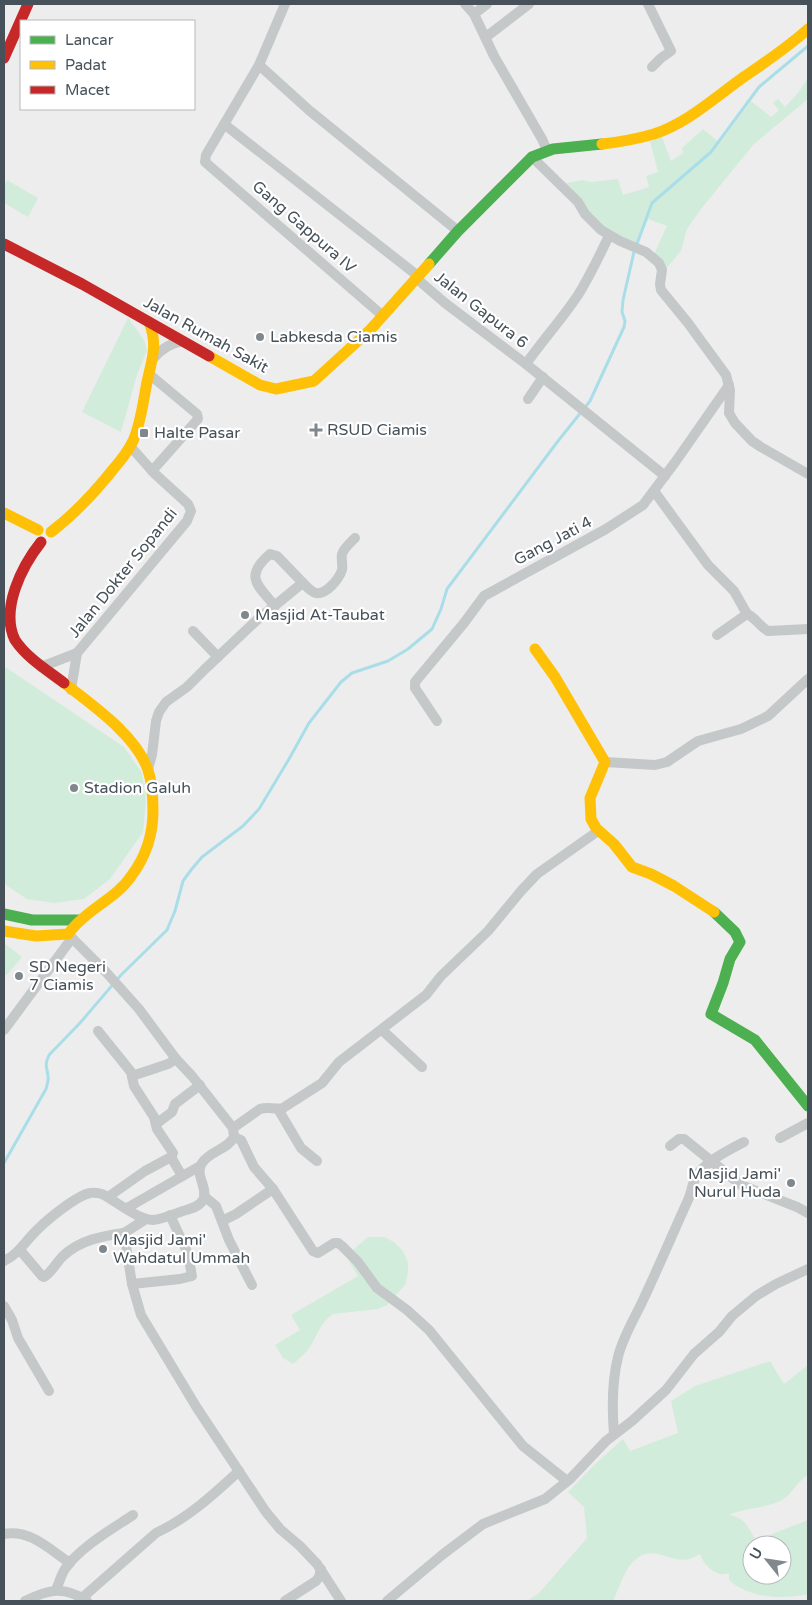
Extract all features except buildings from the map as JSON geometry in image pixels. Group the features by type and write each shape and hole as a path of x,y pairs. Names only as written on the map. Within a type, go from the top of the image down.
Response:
{"street":[{"path":"21,20 28,4"},
{"path":"224,124 259,65 285,4"},
{"path":"465,4 474,14 494,56 547,150 593,146 642,137 685,120 784,49 808,29"},
{"path":"474,14 488,4"},
{"path":"486,37 529,4"},
{"path":"648,4 671,51 652,68"},
{"path":"4,58 20,22"},
{"path":"259,65 310,111 458,231"},
{"name":"Jalan Gapura 6","path":"224,124 417,277 446,304 526,364 577,296 609,236"},
{"name":"Gang Gappura IV","path":"224,124 206,156 205,162 383,316"},
{"name":"Jalan Rumah Sakit","path":"4,244 82,284 260,385 276,389 314,381 371,329 458,231 532,157 547,150"},
{"path":"532,157 578,202 586,216 609,236 640,249 651,255 659,263 662,270 661,290 726,375 730,392 730,413 735,423 761,447 808,474"},
{"path":"51,532 63,524 91,497 130,446 136,431 154,358 149,322"},
{"path":"154,358 164,348 173,343 183,341"},
{"path":"526,364 665,476"},
{"path":"149,374 196,414 198,419 152,471"},
{"path":"528,399 543,377"},
{"name":"Gang Jati 4","path":"437,721 415,688 415,682 464,623 482,598 639,509 729,386"},
{"name":"Jalan Dokter Sopandi","path":"42,667 77,653 189,516 191,511 188,504 152,471 130,446"},
{"path":"654,491 708,565 734,591 747,614 768,631 808,629"},
{"path":"4,513 38,530"},
{"path":"44,527 50,529 51,532 52,535 47,542 41,542 36,538 38,530 44,527"},
{"path":"275,606 256,582 255,575 257,569 270,554 277,556 303,583 317,593 325,591 338,577 343,567 342,554 354,538"},
{"path":"4,1030 80,920 116,894 132,876 145,855 153,826 153,797 148,769 136,748 118,726 42,667 21,648 11,634 7,616 8,601 16,579 30,554 41,542"},
{"path":"148,769 159,712 166,702 188,687 218,657 303,583"},
{"path":"717,634 747,614"},
{"path":"193,631 218,657"},
{"path":"535,649 555,677 605,762 604,769 591,790 589,802 592,822 598,831 614,843 629,864 677,887 715,911 738,935 740,942 730,959 723,984 711,1014 755,1040 808,1106"},
{"name":"Jalan Dokter Sopandi","path":"71,690 77,653"},
{"path":"605,762 655,765 667,762 698,741 741,729 768,716 808,679"},
{"path":"127,1208 200,1166 207,1157 230,1143 234,1132 260,1109 268,1107 283,1108 322,1083 339,1062 426,995 441,976 488,930 537,874 598,831"},
{"path":"4,917 49,921 80,920"},
{"path":"4,931 40,937 70,936 123,990 176,1060 200,1085 241,1140 254,1167 273,1189 313,1251 318,1253 334,1243 342,1246 358,1262 377,1288 407,1310 429,1330 523,1446 567,1481"},
{"path":"382,1030 422,1067"},
{"path":"98,1031 132,1076 134,1086 154,1117 173,1153 171,1157 182,1176"},
{"path":"132,1076 176,1060"},
{"path":"156,1124 172,1112 175,1104 200,1085"},
{"path":"278,1109 301,1148 317,1161"},
{"path":"780,1138 808,1123"},
{"path":"670,1146 679,1139 684,1139 741,1185 797,1207 808,1214"},
{"path":"614,1434 612,1415 618,1357 626,1334 644,1300 690,1198 697,1175 711,1161 744,1142"},
{"path":"108,1197 145,1171 171,1157"},
{"path":"4,1261 20,1250 38,1228 60,1211 85,1195 95,1192 108,1197 146,1219 158,1219 198,1205 204,1196 200,1166"},
{"path":"222,1222 273,1189"},
{"path":"204,1196 216,1206 229,1240 252,1285"},
{"path":"132,1284 192,1276 188,1254 170,1215"},
{"path":"20,1250 44,1276 66,1254 84,1242 94,1238 124,1233 146,1219"},
{"path":"124,1233 132,1284 141,1315 197,1408 266,1512 280,1529 300,1546 321,1569 341,1601"},
{"path":"386,1601 483,1524 545,1499 567,1481 614,1434 632,1421 666,1390 694,1354 719,1332 732,1316 756,1296 808,1269"},
{"path":"4,1306 12,1320 18,1338 49,1391"},
{"path":"25,1601 46,1591 56,1590 65,1591 85,1599 156,1533 171,1526 206,1502 239,1471"},
{"path":"56,1590 62,1574 70,1563 107,1532 133,1515"},
{"path":"4,1534 21,1532 33,1537 70,1563"},
{"path":"285,1601 316,1581 321,1569"}],"green space":[{"path":"808,78 808,99 754,144 701,209 687,229 681,251 665,270 654,254 667,226 648,219 637,246 597,223 563,184 582,180 591,182 618,179 623,195 649,187 646,176 658,172 650,141 662,137 671,161 683,153 682,148 703,129 720,143 751,101 771,117 779,110 773,103 778,99 785,107"},
{"path":"7,180 38,198 28,217 4,203 4,186"},
{"path":"128,318 144,340 147,350 137,375 121,432 82,412"},
{"name":"Stadion Galuh","path":"4,666 124,747 142,773 146,802 143,832 110,879 84,899 54,903 27,899 4,884"},
{"path":"4,943 22,957 7,975 4,972"},
{"path":"368,1237 384,1237 394,1242 403,1251 408,1262 405,1285 387,1305 378,1309 333,1314 325,1321 310,1347 293,1364 283,1358 275,1345 300,1330 291,1315 358,1276 346,1256"},
{"path":"770,1361 784,1384 808,1365 808,1475 782,1500 729,1515 744,1522 753,1535 742,1535 742,1585 792,1585 792,1535 770,1535 808,1520 808,1594 777,1597 756,1594 746,1591 729,1580 729,1573 720,1574 711,1570 700,1554 690,1559 682,1560 654,1553 640,1557 632,1563 613,1601 527,1601 539,1593 587,1538 584,1507 568,1492 623,1439 630,1451 678,1433 671,1401 695,1386"}],"waterway":[{"path":"4,1163 46,1089 48,1079 46,1064 49,1055 80,1023 121,975 167,930 175,911 183,881 202,857 243,826 259,809 309,723 341,682 352,673 388,661 408,649 432,629 447,589 590,401 624,327 623,300 634,252 652,203 711,152 759,87 808,46"}],"traffic: fast":[{"path":"429,264 458,231 532,157 553,149 602,144"},
{"path":"714,912 735,932 740,942 730,959 711,1014 755,1040 808,1106"},
{"path":"4,914 32,920 80,920"}],"traffic: slow":[{"path":"602,144 648,136 678,124 792,43 808,29"},
{"path":"209,356 260,385 276,389 314,381 371,329 429,264"},
{"path":"51,532 93,493 122,458 133,441 140,420 154,345 149,322"},
{"path":"4,513 38,530"},
{"path":"535,649 555,677 605,762 590,798 591,819 596,828 614,844 632,867 674,886 714,912"},
{"path":"4,931 36,936 68,934 88,914 115,894 127,882 137,868 150,837 153,820 152,790 148,770 142,757 124,733 100,711 64,683"}],"traffic: jam":[{"path":"21,20 28,4"},
{"path":"4,58 20,22"},
{"path":"4,244 82,284 209,356"},
{"path":"41,542 20,575 15,588 10,615 11,628 15,640 25,652 64,683"}],"place":[{"name":"Labkesda Ciamis","path":"260,337"},
{"name":"RSUD Ciamis","path":"316,430"},
{"name":"Halte Pasar","path":"144,433"},
{"name":"Masjid At-Taubat","path":"245,615"},
{"name":"Stadion Galuh","path":"74,788"},
{"name":"SD Negeri 7 Ciamis","path":"19,976"},
{"name":"Masjid Jami' Nurul Huda","path":"791,1183"},
{"name":"Masjid Jami' Wahdatul Ummah","path":"103,1249"}]}
